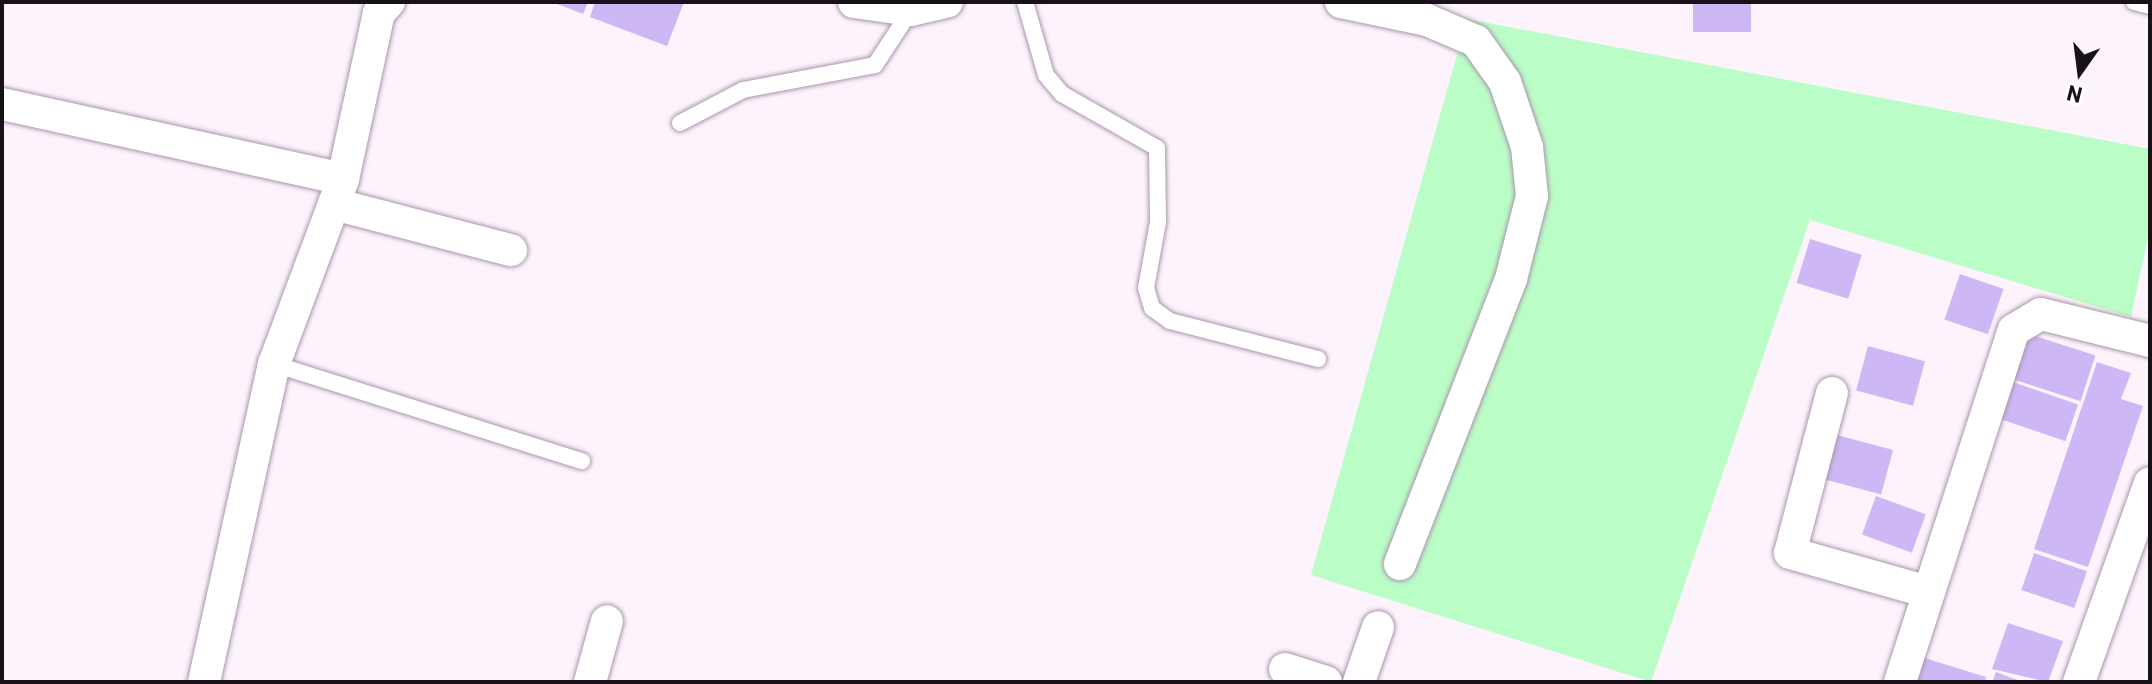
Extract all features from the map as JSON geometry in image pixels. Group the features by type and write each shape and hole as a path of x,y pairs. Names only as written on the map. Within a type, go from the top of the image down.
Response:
{"street":[{"path":"204,682 274,364 339,192 379,13 389,2"},
{"path":"854,2 911,10 947,2"},
{"path":"1341,2 1427,20 1476,41 1505,82 1527,147 1532,196 1511,279 1400,564"},
{"path":"2,104 339,192 511,250"},
{"path":"1900,682 2014,330 2041,314 2150,341"},
{"path":"1832,393 1790,553 1929,592"},
{"path":"2079,682 2150,483"},
{"path":"590,682 607,621"},
{"path":"1359,682 1378,627"},
{"path":"1285,669 1326,682"}],"lane":[{"path":"1025,2 1046,75 1062,94 1157,148 1158,222 1146,288 1152,308 1170,321 1318,359"},
{"path":"2134,2 2150,6"},
{"path":"680,123 743,90 875,65 911,10"},
{"path":"274,364 582,461"}],"green space":[{"path":"1467,19 2150,149 2150,227 2131,317 1810,220 1651,682 1311,575"}],"building":[{"path":"552,2 588,2 583,14"},
{"path":"595,2 684,2 667,46 590,17"},
{"path":"1693,2 1751,2 1751,32 1693,32"},
{"path":"1810,239 1862,255 1848,299 1797,283"},
{"path":"1960,274 2003,289 1988,334 1944,319"},
{"path":"2026,333 2095,356 2081,401 2011,379"},
{"path":"1868,346 1925,361 1913,406 1856,390"},
{"path":"2097,362 2131,373 2121,399 2143,406 2088,567 2034,549"},
{"path":"2010,381 2078,404 2065,441 1997,418"},
{"path":"1837,435 1893,450 1881,494 1825,479"},
{"path":"1876,496 1926,514 1912,553 1862,535"},
{"path":"2034,553 2087,571 2074,608 2021,590"},
{"path":"2008,623 2063,641 2048,682 1992,669"},
{"path":"1915,655 1986,677 1985,682 1907,682"},
{"path":"1996,672 2023,682 1992,682"}]}
